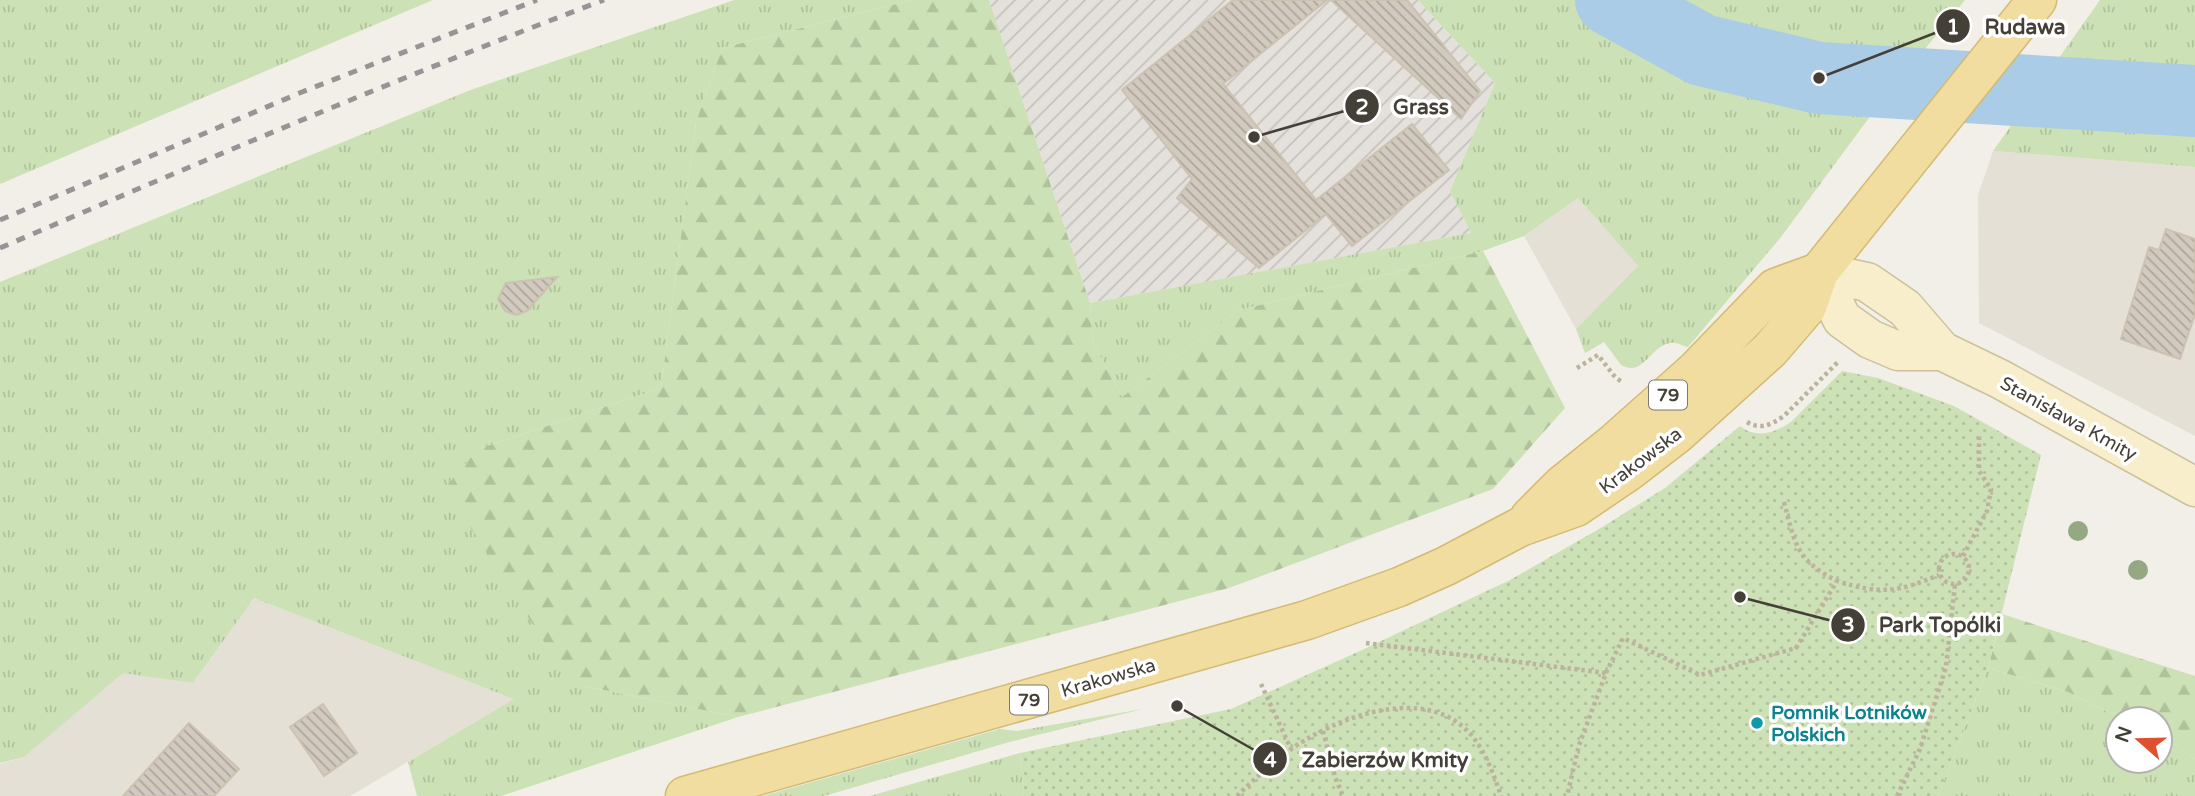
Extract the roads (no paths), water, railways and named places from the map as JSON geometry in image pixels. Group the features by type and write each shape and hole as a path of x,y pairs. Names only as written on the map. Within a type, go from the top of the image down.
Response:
{"main road":[{"path":"1819,272 2037,0"},
{"name":"Stanisława Kmity","path":"1819,272 1843,319 1870,339 1898,351 1942,351 2000,379 2195,487"},
{"name":"Krakowska","path":"685,796 1307,620 1399,587 1446,566 1520,527 1562,485 1696,370 1775,288 1819,272"}],"waterway":[{"path":"1611,0 1702,50 1819,78 2195,101"}],"railway":[{"path":"0,220 302,92 537,0"},
{"path":"0,248 225,152 604,0"}],"place":[{"name":"Rudawa","path":"1819,78"},
{"name":"Grass","path":"1254,137"},
{"name":"Park Topólki","path":"1740,597"},
{"name":"Zabierzów Kmity","path":"1177,706"},
{"name":"Pomnik Lotników Polskich","path":"1757,723"}]}
